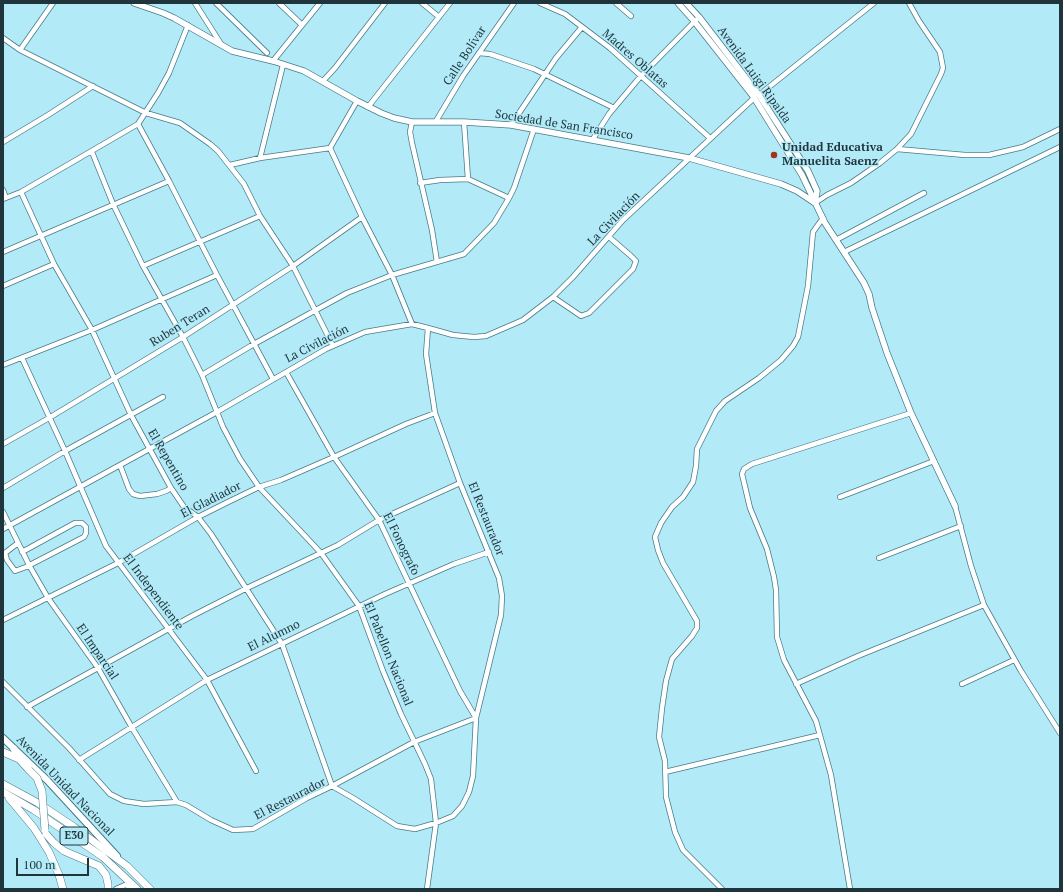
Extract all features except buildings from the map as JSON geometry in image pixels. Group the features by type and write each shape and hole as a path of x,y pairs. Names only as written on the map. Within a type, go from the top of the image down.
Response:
{"main road":[{"name":"Avenida Unidad Nacional","path":"3,738 47,780 127,866"},
{"path":"14,749 19,759 37,778 42,791 46,832 62,874 64,885 63,889"},
{"path":"3,752 19,759"},
{"name":"E30","path":"3,784 38,803 74,827 127,866 150,889"},
{"path":"4,793 34,828 49,852 59,875 63,889"},
{"name":"E30","path":"4,793 34,810 103,856 136,889"},
{"path":"46,832 54,843 64,851 99,866 106,875 108,889"}],"street":[{"path":"20,50 53,3"},
{"name":"Sociedad de San Francisco","path":"134,3 164,13 188,25 232,51 273,61 304,71 368,107 386,115 412,122 436,121 511,125 689,158 781,184 796,191 815,203"},
{"path":"195,3 222,46"},
{"path":"216,3 266,53"},
{"path":"279,3 302,25"},
{"path":"273,61 320,3"},
{"path":"323,81 335,68 385,3"},
{"path":"422,3 439,17"},
{"path":"368,107 450,3"},
{"name":"Calle Bolívar","path":"436,121 463,76 514,3"},
{"name":"Madres Oblatas","path":"540,3 564,14 610,48 640,77 710,138"},
{"path":"616,3 631,16"},
{"name":"Avenida Luigi Ripalda","path":"678,3 696,19"},
{"name":"Avenida Luigi Ripalda","path":"686,3 696,19 756,97 802,175 822,218 858,272 869,294 872,308 887,353 911,413 955,506"},
{"name":"La Civilación","path":"3,529 217,412 332,346 365,332 412,324 453,335 474,338 486,336 522,320 553,297 573,277 623,220 710,138 756,97 874,3"},
{"path":"815,203 851,183 897,149 911,134 941,74 943,68 940,52 909,3"},
{"path":"593,139 614,108 640,77 696,19"},
{"path":"3,190 4,198 21,192 138,124 169,73 188,25"},
{"path":"511,125 556,58 582,27"},
{"path":"3,38 20,50 146,113 180,123 210,144 230,165 247,190 260,216 294,266 332,346"},
{"path":"479,53 490,54 524,65 614,108"},
{"path":"260,158 283,65"},
{"path":"3,142 93,86"},
{"path":"330,148 357,101"},
{"path":"412,122 410,132 420,183 432,230 437,262"},
{"path":"464,122 468,179"},
{"path":"138,124 273,379"},
{"path":"897,149 965,155 990,155 1023,147 1060,129"},
{"path":"202,375 254,344 347,294 392,275 464,254 494,222 509,198 534,130"},
{"path":"844,252 1060,147"},
{"path":"230,165 260,158 330,148"},
{"path":"330,148 362,217 392,275 412,324"},
{"name":"El Pabellon Nacional","path":"92,152 113,204 143,266 183,337 202,375 217,412 237,453 259,487 321,553 359,606 383,671 425,764 430,779 436,823 427,889"},
{"path":"420,183 468,179 509,198"},
{"path":"3,252 169,181"},
{"name":"El Repentino","path":"21,192 54,264 92,330 131,415 171,488 184,507 198,517 212,534 282,644 332,786"},
{"path":"836,240 924,194"},
{"path":"143,266 260,216"},
{"name":"Ruben Teran","path":"3,444 183,337 294,266 362,217"},
{"path":"722,889 683,850 671,821 666,798 665,761 660,737 666,681 672,659 692,636 697,628 697,621 664,563 658,550 655,537 661,523 672,507 683,497 693,482 697,449 716,411 725,401 759,378 781,360 794,346 798,337 808,286 813,232 822,218"},
{"path":"553,297 581,316 589,313 633,269 636,261 609,237"},
{"path":"3,286 54,264"},
{"path":"3,365 92,330 217,275"},
{"name":"El Restaurador","path":"3,682 110,794 124,801 144,804 178,802 233,830 253,829 307,798 332,786 354,798 397,826 414,829 436,823 453,816 462,806 469,792 473,776 476,718 501,615 502,596 499,578 460,483 435,413 426,354 428,328"},
{"name":"El Independiente","path":"22,358 65,451 106,546 207,680 256,771"},
{"name":"El Fonografo","path":"286,372 334,457 379,520 460,691 476,718"},
{"path":"3,488 65,451 163,397"},
{"name":"El Gladiador","path":"3,620 118,563 198,517 259,487 281,480 406,424 435,413"},
{"path":"850,889 831,775 816,721 784,660 777,637 776,590 774,577 767,549 750,508 742,474 744,469 752,464 911,413"},
{"path":"840,497 934,460"},
{"path":"120,465 129,489 133,494 140,496 157,494 171,488"},
{"path":"28,707 192,616 338,545 379,520 460,483"},
{"path":"955,506 971,566 984,605 1014,660 1060,733"},
{"name":"El Imparcial","path":"3,512 22,552 48,598 98,668 131,726 178,802"},
{"path":"18,543 6,551 5,555 15,571 84,536 86,533 86,527 82,523 76,523 22,552"},
{"path":"878,558 961,526"},
{"name":"El Alumno","path":"79,760 131,726 207,680 409,583 454,564 489,552"},
{"path":"796,684 858,656 984,605"},
{"path":"962,684 1014,660"},
{"path":"332,786 414,742 476,718"},
{"path":"665,772 820,735"},
{"path":"116,889 125,885 136,889"}],"place":[{"name":"Unidad Educativa Manuelita Saenz","path":"774,155"}]}
